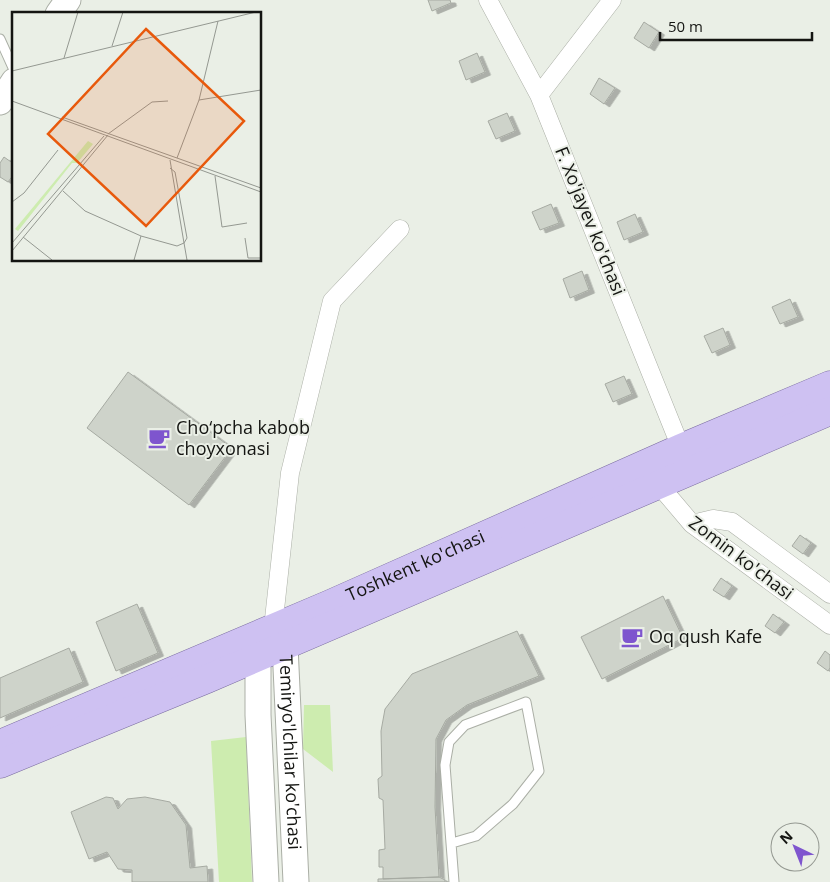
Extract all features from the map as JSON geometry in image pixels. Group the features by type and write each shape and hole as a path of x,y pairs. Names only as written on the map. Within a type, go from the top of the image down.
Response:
{"main road":[{"path":"59,12 68,0"},
{"path":"0,102 12,84"},
{"name":"Toshkent ko'chasi","path":"0,764 682,448 830,385"},
{"name":"Toshkent ko'chasi","path":"0,744 660,485 830,411"},
{"name":"Temiryo'lchilar ko'chasi","path":"266,882 258,716 270,638"},
{"name":"Temiryo'lchilar ko'chasi","path":"270,638 296,882"}],"street":[{"name":"F. Xo'jayev ko'chasi","path":"488,0 539,95 682,448"},
{"path":"539,95 612,0"},
{"path":"270,638 290,473 332,301 400,229"},
{"name":"Zomin ko'chasi","path":"660,485 692,524 830,624"},
{"path":"692,524 713,519 732,522 830,594"}],"lane":[{"path":"0,38 12,65"},
{"path":"452,843 476,836 513,804 539,771 526,702 465,725 448,742 445,765 454,882"}],"green space":[{"path":"304,705 330,705 333,772 303,749"},
{"path":"246,737 252,882 219,882 211,741"}],"building":[{"path":"428,0 450,0 451,3 432,11"},
{"path":"644,22 659,32 649,48 634,38"},
{"path":"477,53 485,72 466,80 459,61"},
{"path":"599,78 615,88 604,104 590,94"},
{"path":"507,113 515,131 496,139 488,121"},
{"path":"4,157 12,163 12,177 8,182 0,177 0,163"},
{"path":"551,204 559,223 540,230 532,212"},
{"path":"635,214 643,232 624,240 617,222"},
{"path":"582,271 589,290 570,298 563,279"},
{"path":"790,299 798,317 780,324 772,307"},
{"path":"723,328 730,345 712,353 704,336"},
{"name":"Cho‘pcha kabob choyxonasi","path":"128,372 232,448 189,505 87,428"},
{"path":"624,376 632,394 613,402 605,384"},
{"path":"800,535 811,543 803,554 792,546"},
{"path":"721,578 732,586 724,597 713,590"},
{"name":"Oq qush Kafe","path":"663,596 683,638 602,679 581,637"},
{"path":"137,604 158,653 116,671 96,622"},
{"path":"773,614 784,622 775,633 765,626"},
{"path":"517,631 539,676 467,705 446,720 436,739 435,807 439,877 383,879 383,867 379,867 379,850 385,849 383,800 379,798 378,779 382,776 381,731 385,709 412,674"},
{"path":"69,648 83,682 0,718 0,678"},
{"path":"825,651 830,655 830,668 828,671 817,663"},
{"path":"106,797 113,798 118,809 127,799 145,797 170,802 186,825 190,868 207,866 208,882 132,882 132,870 118,869 107,852 89,859 71,812"},
{"path":"439,877 445,880 445,882 378,882 378,879"}],"place":[{"name":"Cho‘pcha kabob choyxonasi","path":"159,438"},
{"name":"Oq qush Kafe","path":"632,637"}]}
